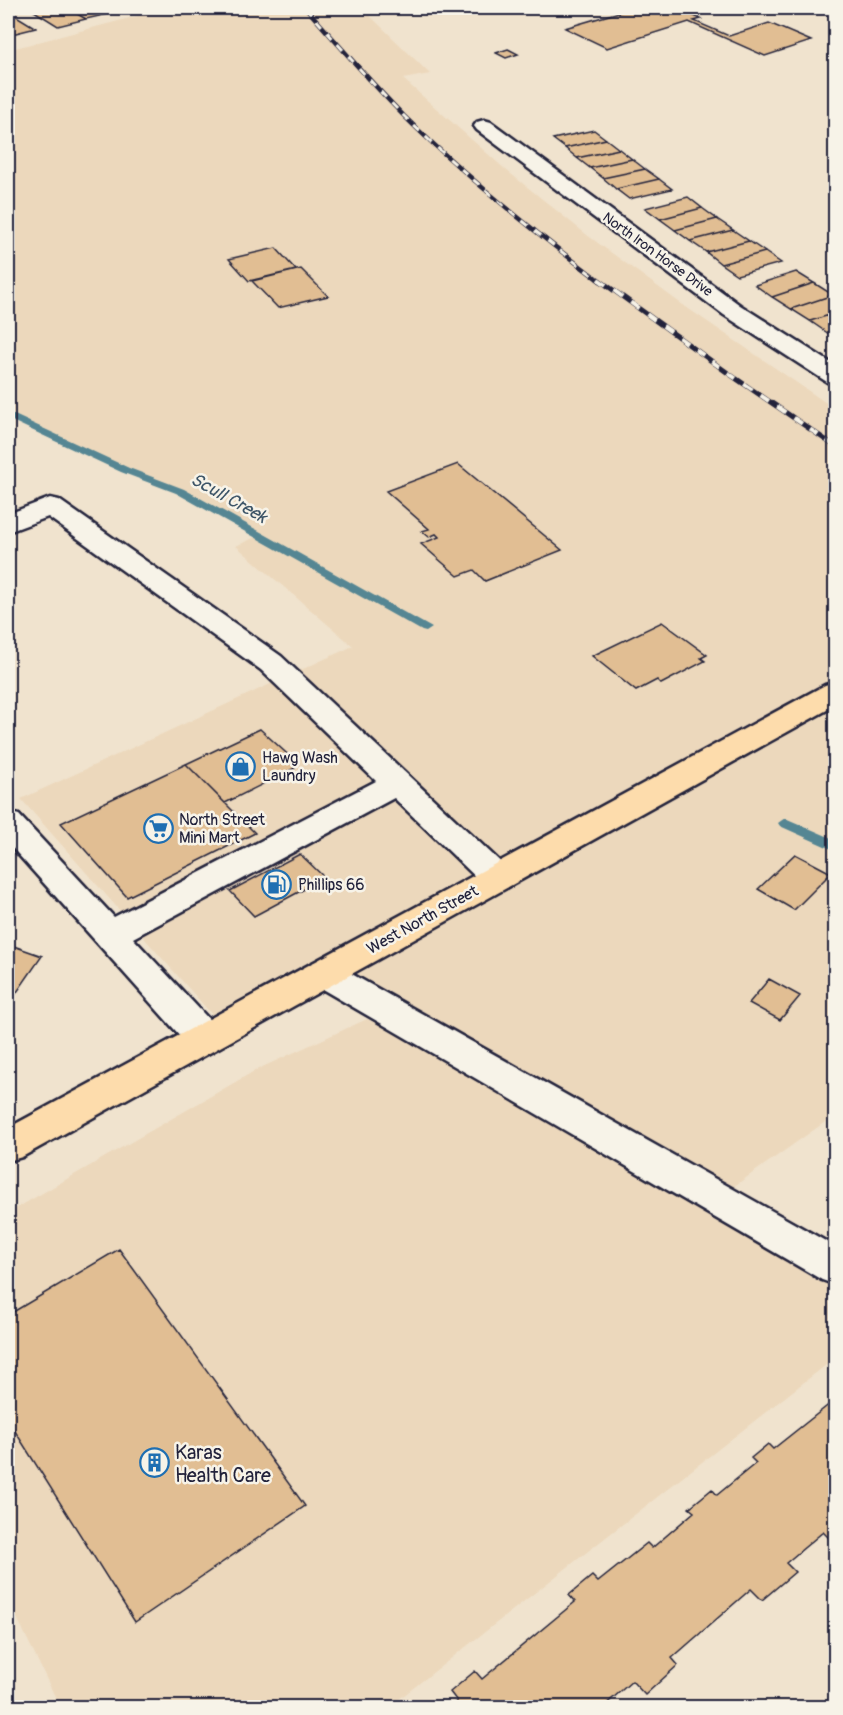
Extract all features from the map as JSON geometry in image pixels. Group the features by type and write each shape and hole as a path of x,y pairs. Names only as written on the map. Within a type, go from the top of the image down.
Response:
{"main road":[{"name":"West North Street","path":"8,1146 836,692"}],"lane":[{"name":"North Iron Horse Drive","path":"484,126 732,310 836,377"},
{"path":"8,524 50,506 271,663 497,878"},
{"path":"111,934 398,783"},
{"path":"8,823 204,1038"},
{"path":"322,973 836,1268"}],"shaded area":[{"path":"168,8 362,8 430,74 403,79 506,170 587,235 683,305 835,409 835,1115 716,1199 835,1268 835,1358 389,1707 60,1707 8,1599 8,1213 258,1069 367,1019 499,1077 322,973 223,1027 21,799 353,646 236,546 260,535 180,491 125,470 8,415 8,50"}],"building":[{"path":"45,8 67,8 86,19 58,26 34,11"},
{"path":"67,8 105,8 113,13 86,19"},
{"path":"633,8 676,8 701,19 694,21 729,36 769,23 811,41 765,56 689,22 607,48 565,28"},
{"path":"8,12 10,12 36,28 8,35"},
{"path":"508,49 518,54 506,58 496,53"},
{"path":"594,130 606,139 565,148 553,139"},
{"path":"606,139 619,149 577,158 565,148"},
{"path":"619,149 632,159 590,168 577,158"},
{"path":"632,159 645,169 603,178 590,168"},
{"path":"645,169 659,179 616,189 603,178"},
{"path":"659,179 672,189 629,199 616,189"},
{"path":"688,197 702,208 660,219 645,208"},
{"path":"702,208 717,219 675,230 660,219"},
{"path":"717,219 733,230 690,241 675,230"},
{"path":"733,230 749,241 706,252 690,241"},
{"path":"749,241 765,252 721,264 706,252"},
{"path":"276,248 296,270 249,281 229,259"},
{"path":"765,252 781,263 737,275 721,264"},
{"path":"301,269 328,296 278,308 252,281"},
{"path":"796,272 814,283 772,297 755,285"},
{"path":"814,283 833,295 791,309 772,297"},
{"path":"833,295 836,297 836,313 810,321 791,309"},
{"path":"836,313 836,331 829,334 810,321"},
{"path":"458,464 562,550 485,581 474,570 458,576 421,544 439,537 436,534 429,537 422,531 429,529 386,491"},
{"path":"662,622 707,655 701,658 705,661 661,684 657,680 636,691 592,656"},
{"name":"Hawg Wash Laundry","path":"260,729 296,762 291,763 295,768 225,803 186,764"},
{"name":"North Street Mini Mart","path":"186,764 255,833 127,897 61,823"},
{"name":"Phillips 66","path":"300,854 325,878 254,916 230,891"},
{"path":"795,854 831,873 794,910 758,889"},
{"path":"8,944 42,956 8,1005"},
{"path":"769,979 800,996 780,1020 749,1003"},
{"name":"Karas Health Care","path":"119,1249 305,1506 135,1622 8,1420 8,1315"},
{"path":"836,1399 836,1534 830,1539 823,1532 786,1563 795,1572 762,1600 751,1589 672,1658 678,1665 645,1695 632,1681 602,1708 448,1708 457,1701 450,1692 475,1671 482,1679 575,1602 569,1595 592,1576 598,1582 647,1543 652,1548 694,1512 689,1508 712,1489 717,1495 756,1463 751,1458 768,1444 773,1449"}],"waterway":[{"name":"Scull Creek","path":"8,415 125,470 180,491 426,628"},
{"name":"Scull Creek","path":"785,823 836,846"}],"railway":[{"path":"306,8 379,90 427,138 499,202 600,281"},
{"path":"598,279 728,373 836,447"}],"place":[{"name":"Hawg Wash Laundry","path":"241,766"},
{"name":"North Street Mini Mart","path":"158,828"},
{"name":"Phillips 66","path":"277,884"},
{"name":"Karas Health Care","path":"154,1463"}]}
